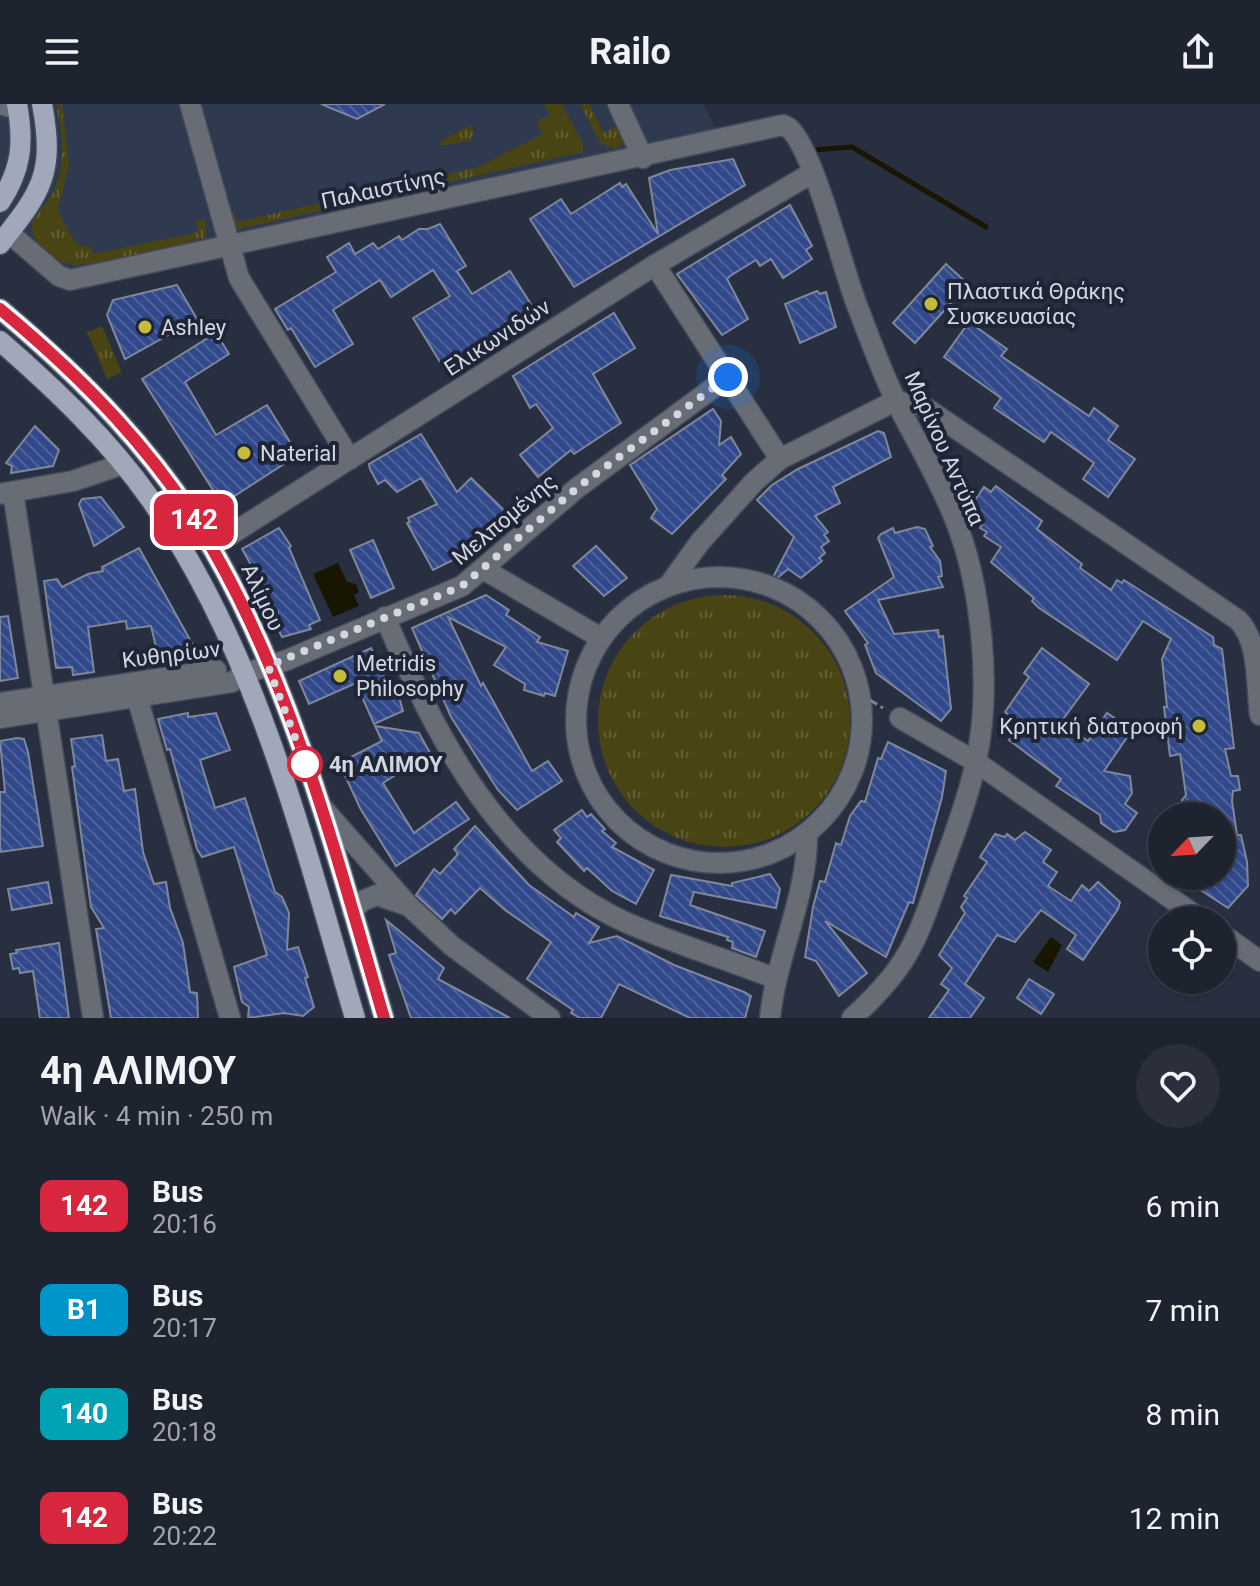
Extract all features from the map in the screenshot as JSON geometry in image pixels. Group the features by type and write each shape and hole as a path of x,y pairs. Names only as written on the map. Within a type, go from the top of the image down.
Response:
{"main road":[{"path":"4,238 46,173 48,149 42,104"},
{"path":"0,202 16,175 21,155 12,106"},
{"name":"Αλίμου","path":"0,309 96,396 140,446 211,547 268,666 321,806 384,1018"},
{"path":"0,341 45,380 123,464 183,551 243,674 287,789 355,1018"}],"street":[{"path":"190,104 239,278 350,459"},
{"path":"618,104 643,158"},
{"name":"Παλαιστίνης","path":"4,238 59,276 70,280 643,158 783,125"},
{"name":"Μαρίνου Αντύπα","path":"783,125 794,133 812,173 857,305 895,401 955,518 969,568 980,643 982,717 976,762 919,937 886,987 852,1018"},
{"name":"Ελικωνιδών","path":"211,547 655,265 812,173"},
{"path":"655,265 780,459"},
{"name":"Μελπομένης","path":"243,674 462,586 577,488 728,377"},
{"path":"669,585 700,542 754,482 780,459 895,401 923,406 1238,620 1248,630 1252,644 1260,715"},
{"path":"93,1018 45,703 6,493 81,479 123,464"},
{"path":"483,569 601,638"},
{"path":"693,579 743,579 790,595 828,627 853,670 860,694 862,733 853,772 834,806 807,834 766,855 720,864 689,861 659,851 621,824 592,787 581,758 576,727 577,696 586,666 601,638 631,606 669,585 693,579"},
{"path":"385,617 414,686 467,779 495,816 552,874 582,897 624,921 774,978"},
{"name":"Κυθηρίων","path":"0,718 45,703 226,669 243,674"},
{"name":"Κυθηρίων","path":"0,703 137,697 232,682 243,674"},
{"path":"137,697 230,1018"},
{"path":"900,718 976,762 1182,906"},
{"path":"321,806 409,906 452,946 550,1018"},
{"path":"770,1018 774,978 803,875 807,834"},
{"path":"352,911 362,901 377,895 409,906"},
{"path":"1236,944 1260,961"}],"path":[{"path":"860,694 900,718"}],"shaded area":[{"path":"0,104 703,104 716,129 73,284 15,231 0,223"},
{"path":"338,563 347,582 356,584 359,592 354,595 359,606 333,617 313,574"},
{"path":"1051,937 1062,945 1048,972 1033,962"}],"green space":[{"path":"56,104 62,104 69,164 58,210 74,241 84,247 91,246 94,254 198,232 196,221 205,219 206,237 82,265 66,263 45,251 35,239 32,225 59,178 62,153"},
{"path":"544,104 562,104 583,144 583,152 234,230 225,214 234,212 237,222 478,167 542,134 537,122 550,115"},
{"path":"580,104 589,104 604,133 617,126 623,144 615,149 600,143"},
{"path":"470,125 474,132 470,141 441,146 439,142"},
{"path":"102,326 122,372 107,379 87,332"},
{"path":"724,595 772,605 794,616 813,632 829,651 840,673 850,721 840,769 829,791 813,810 794,826 772,837 724,847 676,837 654,826 635,810 619,791 608,769 598,721 608,673 619,651 635,632 654,616 676,605"}],"building":[{"path":"321,104 385,104 357,119"},
{"path":"733,159 745,185 574,287 530,219 561,199 571,214 620,183 622,187 626,184 658,234 649,178 670,170"},
{"path":"790,205 812,246 806,250 812,259 783,278 771,259 760,266 756,260 730,276 727,279 748,319 722,335 677,274"},
{"path":"440,224 466,266 457,271 472,294 510,271 537,314 445,370 413,318 450,296 433,270 391,297 380,280 333,310 353,344 315,367 275,309 336,272 327,257 349,243 355,254 373,243 378,249 399,236 402,240 419,229"},
{"name":"Πλαστικά Θράκης Συσκευασίας","path":"946,264 968,284 915,343 893,323"},
{"name":"Ashley","path":"177,285 197,319 125,359 107,315 113,300"},
{"path":"817,291 820,294 826,292 836,327 800,343 785,304"},
{"path":"614,313 635,348 593,374 621,423 574,454 571,450 538,477 520,455 553,428 536,404 530,408 513,376"},
{"path":"969,322 1007,349 1001,356 1089,416 1094,408 1118,426 1108,440 1135,459 1108,497 1083,479 1094,463 1051,432 1044,442 994,408 1001,398 944,357"},
{"path":"216,333 229,354 185,382 216,435 267,405 298,455 222,504 142,379"},
{"path":"713,409 721,421 719,445 731,437 741,454 722,475 726,479 672,534 651,518 657,509 630,465"},
{"path":"35,426 59,450 53,466 11,473 12,466 6,463"},
{"path":"878,431 884,433 891,457 833,487 840,503 815,516 828,532 824,535 829,541 821,547 825,553 819,558 822,561 801,578 788,569 769,585 794,537 757,500 772,485 798,469"},
{"path":"421,434 457,492 471,478 511,517 470,561 463,555 433,570 407,523 410,522 408,518 437,504 421,478 397,492 385,480 378,484 369,464"},
{"path":"996,486 1042,521 1037,529 1082,564 1080,568 1111,590 1117,580 1122,583 1124,580 1213,637 1214,645 1222,649 1234,748 1225,749 1231,776 1238,776 1240,790 1233,791 1232,802 1182,802 1186,795 1180,754 1170,756 1164,707 1167,707 1162,659 1171,639 1143,621 1117,660 1039,608 1032,601 1034,598 991,562 1001,547 984,536 987,532 980,528 984,522 977,517 980,513 973,503 984,487 991,492"},
{"path":"101,497 124,527 94,546 79,504 82,499"},
{"path":"917,527 925,529 933,546 930,547 940,561 942,576 938,577 943,587 878,600 894,634 938,630 939,637 943,636 951,709 941,721 876,673 865,645 868,643 845,611 894,577 878,538 881,534 893,528 895,533"},
{"path":"279,528 291,546 289,548 320,620 309,625 311,629 282,637 272,616 278,613 242,549"},
{"path":"373,540 394,588 371,598 350,550"},
{"path":"596,546 627,578 604,596 573,566"},
{"path":"139,548 199,656 159,660 151,626 127,629 126,621 88,627 94,672 73,675 72,667 56,668 44,581 57,579 62,587 88,574 103,571 102,567"},
{"path":"486,595 509,610 506,615 540,637 537,642 568,651 555,696 545,693 544,696 524,690 525,684 494,665 506,647 448,617 481,686 483,683 532,771 548,761 562,781 517,810 498,790 451,717 412,628"},
{"path":"8,616 18,678 0,681 0,617"},
{"path":"371,648 386,681 392,688 396,687 403,711 374,724 356,683 309,704 299,681"},
{"path":"1042,648 1089,684 1061,722 1088,741 1107,713 1132,730 1104,771 1130,776 1132,793 1125,804 1137,813 1125,830 1114,832 1101,823 1100,815 1056,786 1061,779 1009,740 1015,731 1004,724 1010,716 1005,712 1029,677 1024,673"},
{"path":"188,713 188,717 216,713 230,750 200,760 215,808 245,798 275,892 282,897 289,913 287,950 298,947 308,977 305,978 314,1007 303,1016 284,1013 248,1018 249,1007 242,1002 234,967 267,955 234,847 202,857 197,849 170,749 167,750 158,719"},
{"path":"375,726 419,733 430,753 383,783 414,833 456,802 469,819 396,866 360,808 342,769 347,767 345,760 382,741"},
{"path":"102,735 106,761 118,759 124,791 135,789 143,852 154,884 166,882 170,908 183,943 190,992 197,993 198,1018 111,1018 96,929 104,928 91,907 71,739"},
{"path":"24,739 28,752 43,846 0,852 0,792 5,792 0,741"},
{"path":"888,742 946,771 942,797 913,903 909,902 886,957 825,921 867,973 839,996 816,961 805,957 813,907 820,881 825,882 836,843 841,845 850,816 861,801 865,802 878,758 881,759"},
{"path":"582,810 587,817 591,814 605,829 602,831 616,843 612,847 654,870 636,904 612,891 587,868 584,871 557,842 561,838 554,830"},
{"path":"475,826 529,885 574,917 576,913 599,927 589,943 617,936 674,965 744,992 751,996 745,1018 690,1018 619,984 601,1018 580,1018 571,1013 573,1010 527,979 551,942 480,888 455,914 451,909 442,919 416,895 434,869 440,874 458,854 454,849"},
{"path":"1236,828 1237,835 1241,835 1247,862 1248,886 1230,906 1201,890 1236,890"},
{"path":"1025,832 1051,850 1043,862 1057,872 1048,886 1071,901 1082,885 1089,891 1098,882 1120,902 1118,909 1083,960 1067,949 1076,935 1041,910 1015,942 997,935 965,984 984,998 970,1018 929,1018 949,990 941,984 952,968 939,955 965,913 961,907 967,898 964,896 987,862 980,857 995,834 1005,837 1007,834 1015,840"},
{"path":"770,874 780,889 776,908 694,892 690,905 765,931 756,957 732,948 733,942 727,940 728,937 660,916 671,875 732,886 732,883"},
{"path":"48,882 52,903 12,910 8,889"},
{"path":"386,920 444,968 438,979 510,1018 411,1018 389,955 396,953"},
{"path":"59,943 69,1018 40,1018 33,971 20,973 19,968 13,969 10,954 17,953 16,950"},
{"path":"1029,979 1054,994 1041,1014 1017,998"}],"waterway":[{"path":"812,150 852,147 986,227"}],"bus line":[{"name":"142","path":"0,309 54,354 111,412 177,494 211,547 257,640 330,829 384,1018"}],"place":[{"name":"Πλαστικά Θράκης Συσκευασίας","path":"931,304"},
{"name":"Ashley","path":"145,327"},
{"name":"Naterial","path":"244,453"},
{"name":"Metridis Philosophy","path":"340,676"},
{"name":"Κρητική διατροφή","path":"1199,726"},
{"name":"4η ΑΛΙΜΟΥ","path":"305,764"}],"route":[{"path":"305,764 268,666 462,586 577,488 728,377"}]}
